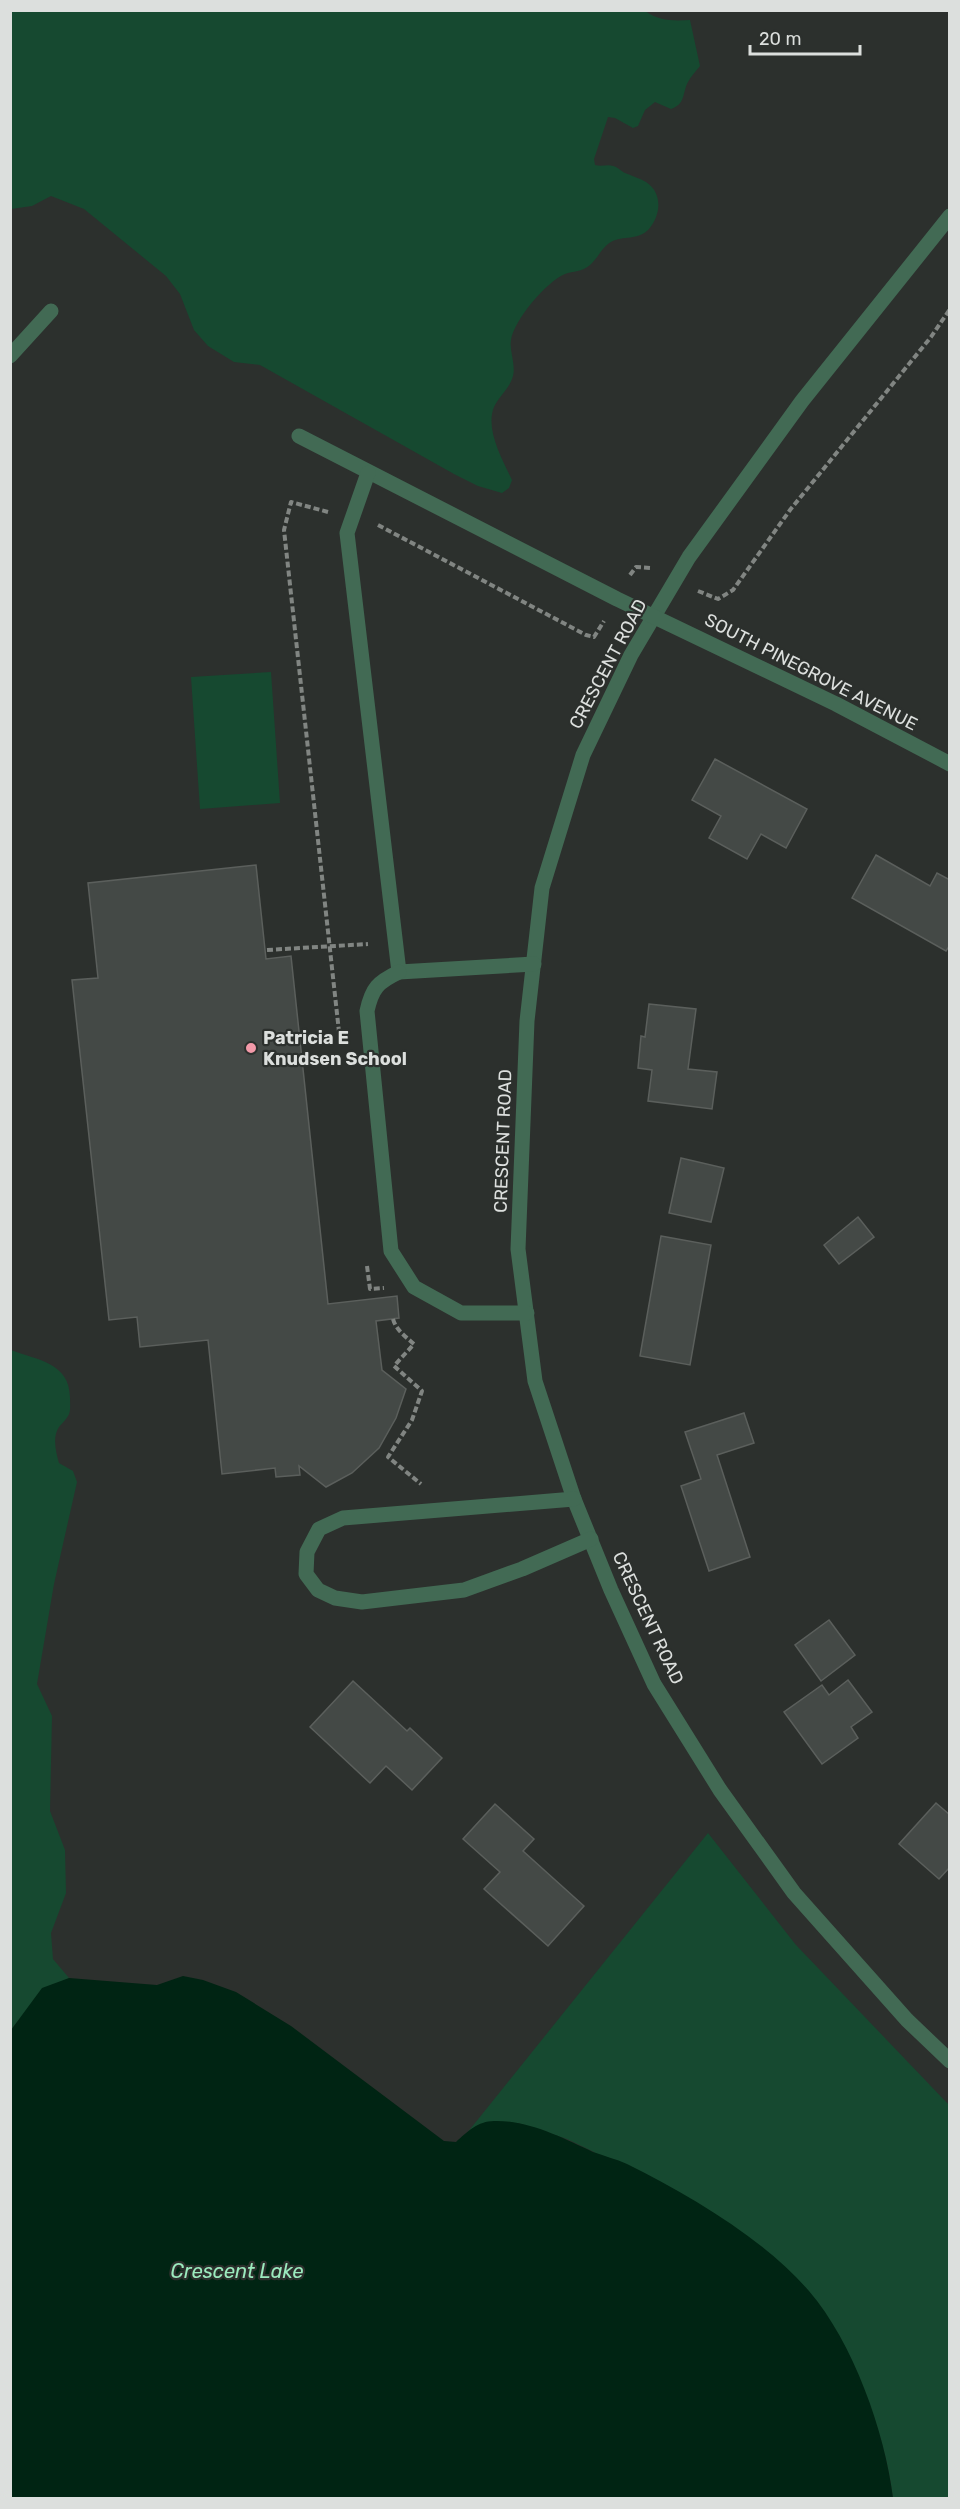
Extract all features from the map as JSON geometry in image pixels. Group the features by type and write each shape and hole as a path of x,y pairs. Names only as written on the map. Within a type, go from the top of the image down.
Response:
{"street":[{"name":"CRESCENT ROAD","path":"950,216 802,401 689,557 631,655 583,755 542,888 527,1021 518,1249 535,1381 574,1499 654,1684 720,1790 794,1893 907,2020 950,2061"},
{"path":"10,356 51,311"},
{"name":"SOUTH PINEGROVE AVENUE","path":"299,436 616,599 655,615 836,704 950,764"},
{"path":"368,473 347,533 399,972"},
{"path":"527,1313 461,1313 414,1287 391,1251 367,1011 370,997 380,982 399,972 534,964"},
{"path":"574,1499 343,1518 319,1529 307,1552 306,1574 318,1590 335,1598 362,1602 464,1590 522,1569 591,1539"}],"path":[{"path":"342,1053 284,530 291,502 381,525 586,635 594,637 636,567 646,566 718,599 732,590 790,510 925,345 950,309"},
{"path":"267,950 364,944 396,948"},
{"path":"367,1265 370,1289 390,1288"},
{"path":"393,1319 399,1329 414,1344 394,1366 422,1391 412,1420 388,1457 422,1485 429,1511"}],"shaded area":[{"path":"11,11 645,11 666,20 690,20 700,66 689,80 681,101 676,107 671,109 655,102 645,110 638,126 633,128 615,118 608,117 594,159 595,165 615,167 646,182 658,198 658,211 653,223 645,233 611,242 587,267 557,278 532,302 518,322 511,340 513,376 496,403 492,416 496,444 512,480 509,488 502,493 478,486 454,474 260,365 234,362 208,346 194,330 180,294 166,276 84,209 51,196 32,206 11,209"},
{"path":"271,672 280,803 200,809 191,677"},
{"path":"11,1350 50,1364 64,1377 68,1386 70,1410 57,1431 55,1445 59,1463 73,1471 77,1482 54,1584 37,1684 52,1716 50,1811 65,1850 66,1893 51,1933 53,1959 69,1978 37,2000 11,2030"},
{"path":"708,1833 796,1945 949,2105 949,2498 893,2498 878,2429 852,2363 830,2321 594,2152 567,2139 518,2123 467,2133"}],"water":[{"name":"Crescent Lake","path":"183,1976 203,1980 236,1992 291,2026 444,2141 456,2142 473,2128 488,2121 520,2123 627,2164 675,2189 748,2236 770,2253 809,2291 840,2336 875,2417 893,2498 11,2498 11,2030 42,1988 69,1978 157,1985"}],"building":[{"path":"715,759 807,809 786,848 761,834 747,859 709,838 721,816 692,800"},
{"path":"876,855 930,886 937,873 950,880 950,945 946,951 852,898"},
{"path":"256,865 266,959 291,956 328,1304 397,1296 399,1318 376,1321 382,1370 406,1389 396,1418 379,1448 352,1473 326,1487 299,1466 300,1475 276,1477 275,1468 222,1474 208,1340 140,1347 137,1317 109,1320 72,980 98,978 88,883"},
{"path":"649,1004 696,1009 688,1069 717,1072 712,1109 648,1101 652,1070 638,1068 641,1036 645,1037"},
{"path":"681,1158 724,1168 711,1222 669,1213"},
{"path":"858,1217 874,1237 839,1264 824,1245"},
{"path":"661,1236 711,1245 690,1365 640,1356"},
{"path":"744,1413 754,1443 717,1455 750,1557 709,1571 681,1486 701,1479 685,1432"},
{"path":"829,1620 855,1655 821,1681 795,1645"},
{"path":"848,1680 872,1712 851,1727 858,1738 822,1764 784,1712 822,1685 829,1695"},
{"path":"353,1681 407,1731 410,1728 442,1758 412,1790 386,1766 370,1783 310,1727"},
{"path":"936,1803 950,1815 950,1867 939,1879 899,1844"},
{"path":"495,1804 534,1839 523,1851 584,1906 548,1946 484,1889 500,1872 463,1839"}],"place":[{"name":"Patricia E Knudsen School","path":"251,1048"}]}
